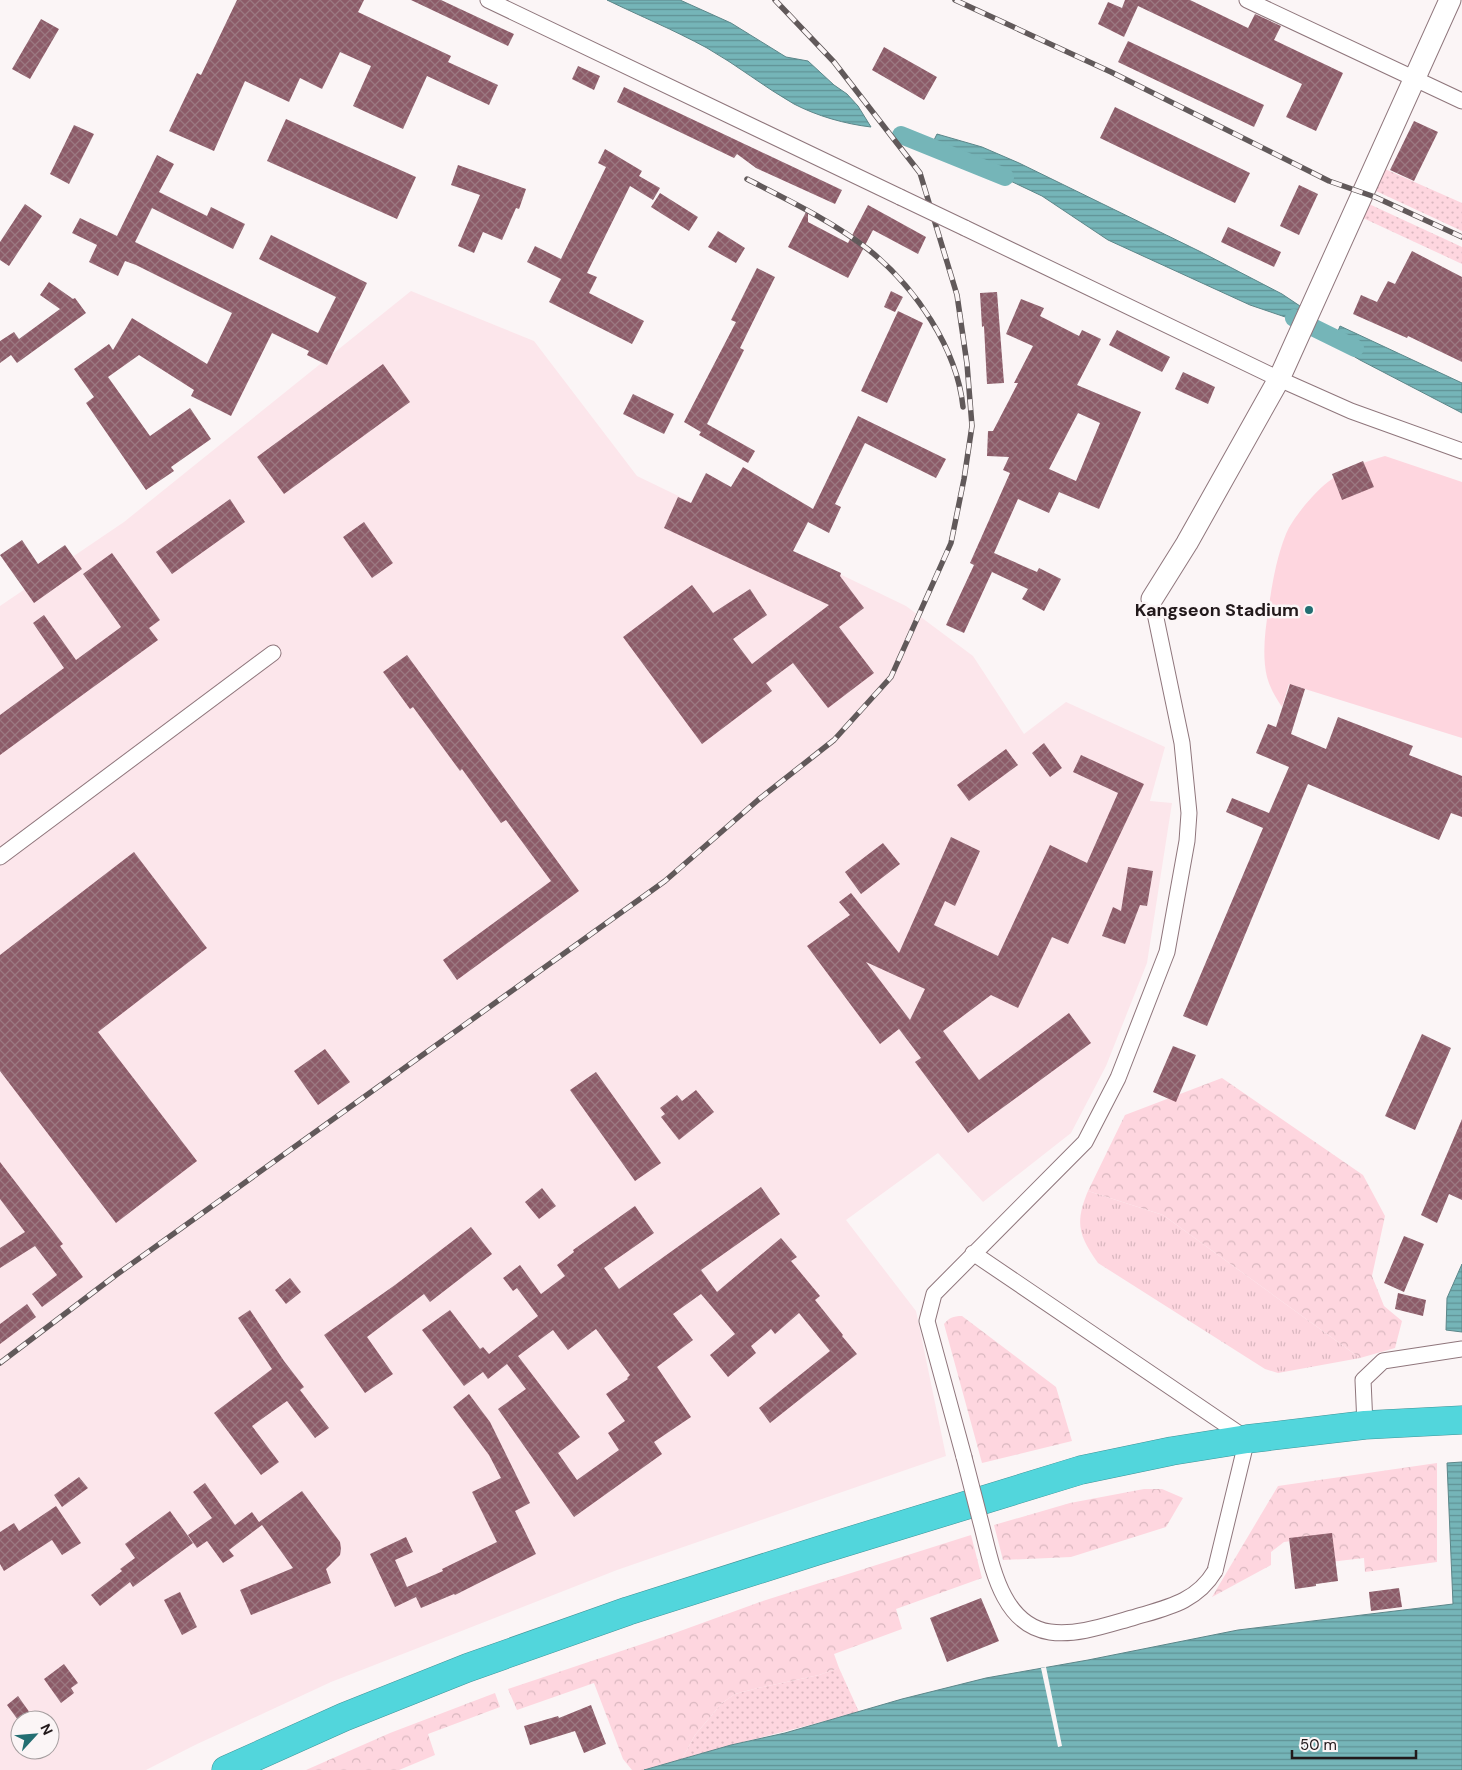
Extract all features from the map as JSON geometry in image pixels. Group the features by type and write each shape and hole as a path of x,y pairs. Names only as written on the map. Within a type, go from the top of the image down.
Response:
{"highway":[{"path":"226,1770 344,1717 467,1668 628,1611 1081,1470 1172,1451 1247,1439 1365,1425 1462,1420"}],"street":[{"path":"488,0 1279,379 1350,411 1462,451"},
{"path":"1247,0 1462,101"},
{"path":"973,1253 1247,1439 1215,1571 1208,1583 1193,1596 1177,1604 1093,1630 1050,1632 1031,1626 1016,1614 1004,1596 994,1574 927,1321 934,1294 973,1253 1084,1142 1118,1078 1167,952 1187,841 1189,813 1182,743 1152,599 1187,542 1279,379 1450,0"},
{"path":"0,857 273,654"},
{"path":"1365,1425 1363,1380 1383,1361 1462,1349"}],"shaded area":[{"path":"411,291 534,341 637,476 906,606 973,656 1024,734 1066,702 1165,747 1150,801 1172,803 1147,963 1106,1066 1071,1133 983,1202 938,1153 846,1220 916,1311 946,1456 617,1570 331,1682 195,1745 146,1770 0,1770 0,606 124,522"}],"green space":[{"path":"1385,169 1462,203 1462,231 1376,191"},
{"path":"1369,204 1462,247 1462,264 1363,218"},
{"path":"1385,456 1462,482 1462,738 1289,684 1282,707 1273,693 1267,677 1264,652 1268,612 1277,563 1289,527 1319,489 1332,479 1344,471"},
{"path":"1222,1078 1363,1175 1385,1216 1372,1276 1384,1306 1402,1321 1395,1348 1360,1358 1163,1215 1088,1191 1125,1115"},
{"path":"1088,1191 1163,1215 1360,1358 1278,1373 1265,1369 1098,1263 1086,1244 1081,1228 1081,1211"},
{"path":"956,1316 962,1316 1056,1387 1072,1441 982,1463 944,1324"},
{"path":"1437,1463 1437,1562 1365,1572 1364,1558 1330,1562 1328,1536 1284,1542 1271,1552 1271,1565 1212,1597 1278,1486"},
{"path":"1144,1489 1162,1489 1183,1498 1166,1527 1071,1557 1003,1560 994,1525 1070,1503"},
{"path":"971,1535 982,1578 896,1609 902,1629 834,1654 839,1668 819,1675 735,1694 722,1703 695,1735 682,1759 644,1770 632,1770 623,1759 594,1683 517,1710 508,1689 672,1634 760,1602"},
{"path":"839,1668 859,1712 682,1759 695,1735 722,1703 735,1694 819,1675"},
{"path":"495,1693 500,1707 428,1734 435,1755 399,1770 306,1770 390,1733"}],"water":[{"path":"607,0 680,0 731,23 786,57 808,61 834,85 847,94 858,106 871,127 831,119 794,104 707,48"},
{"path":"937,134 982,147 1019,163 1282,294 1300,306 1294,320 1250,305 1108,240 1042,196 960,157 931,146"},
{"path":"1340,326 1462,383 1462,413 1333,344"},
{"path":"1462,1264 1462,1332 1446,1330 1447,1298"},
{"path":"1462,1462 1462,1770 644,1770 731,1745 785,1733 902,1699 986,1678 1238,1630 1453,1604 1447,1463"}],"pier":[{"path":"1046,1667 1062,1746 1058,1747 1041,1668"}],"building":[{"path":"237,0 364,0 358,12 451,56 448,62 498,85 489,105 427,76 403,129 353,106 371,66 340,52 322,89 300,78 289,102 245,81 214,151 169,131 197,73 201,75"},
{"path":"411,0 441,0 514,34 508,46"},
{"path":"1125,0 1190,0 1248,28 1255,14 1281,26 1274,40 1343,73 1316,131 1286,117 1302,84 1138,6 1124,37 1098,24 1108,2 1122,8"},
{"path":"41,19 59,29 30,79 12,69"},
{"path":"1128,41 1264,105 1254,127 1118,62"},
{"path":"884,47 937,77 924,100 872,70"},
{"path":"578,66 600,76 594,90 572,79"},
{"path":"624,87 842,190 835,204 756,168 737,154 734,158 617,102"},
{"path":"1115,107 1250,173 1235,203 1100,138"},
{"path":"286,119 416,177 397,219 267,161"},
{"path":"1414,121 1438,132 1414,181 1390,170"},
{"path":"74,125 94,134 69,184 50,174"},
{"path":"605,149 642,171 639,176 660,188 653,200 630,186 587,273 597,277 589,293 644,321 632,344 549,302 561,279 527,262 535,246 561,259 606,167 598,163"},
{"path":"157,155 174,164 159,192 207,216 211,207 245,224 233,249 152,208 135,242 318,333 336,297 259,259 271,235 367,283 327,365 307,355 309,351 272,333 231,416 191,396 194,390 139,355 108,377 150,436 190,408 211,439 171,467 174,471 146,490 86,403 94,397 74,369 109,344 113,350 132,318 207,364 232,313 125,261 118,276 89,262 97,245 72,233 80,218 117,236"},
{"path":"458,165 526,189 519,209 516,208 502,240 483,232 474,253 458,246 480,195 451,185"},
{"path":"1299,185 1318,194 1299,235 1280,226"},
{"path":"660,193 698,217 689,231 651,207"},
{"path":"25,204 42,216 9,266 0,260 0,242"},
{"path":"868,205 926,237 918,254 873,230 848,278 788,247 808,208 808,222 848,243"},
{"path":"1228,227 1281,252 1274,267 1221,242"},
{"path":"718,231 745,248 736,263 708,247"},
{"path":"1412,251 1462,277 1462,362 1408,336 1407,338 1353,314 1361,295 1377,302 1388,281 1395,284"},
{"path":"757,268 775,277 740,348 744,350 707,424 755,451 748,463 699,435 701,432 684,422 736,322 731,320"},
{"path":"49,282 73,299 75,298 86,313 17,363 11,355 0,363 0,341 14,332 19,339 60,309 40,295"},
{"path":"891,291 903,297 895,312 884,307"},
{"path":"997,292 1004,383 987,384 980,293"},
{"path":"1021,299 1044,308 1040,316 1079,336 1082,330 1101,339 1077,385 1141,412 1099,509 1059,492 1049,513 1018,499 994,553 1037,572 1039,568 1061,579 1044,611 1022,599 1028,589 992,572 964,633 946,625 974,565 970,563 1010,473 1003,470 1009,457 987,456 988,431 993,431 1018,383 1014,383 1033,346 1006,334","holes":["1078,413 1100,423 1076,481 1049,469"]},
{"path":"898,311 923,323 887,403 861,391"},
{"path":"1117,330 1170,357 1162,372 1109,345"},
{"path":"383,364 410,402 284,494 257,457"},
{"path":"1183,372 1215,387 1208,404 1175,389"},
{"path":"633,394 674,414 664,434 623,414"},
{"path":"858,416 946,459 936,478 865,443 835,504 841,507 829,533 808,522 793,551 841,573 840,576 864,608 839,627 874,673 828,708 793,663 766,683 772,691 702,744 623,637 692,585 713,613 750,589 767,615 733,639 752,664 829,605 664,528 678,497 691,503 706,473 731,487 743,467 813,509"},
{"path":"1363,461 1374,487 1342,500 1332,474"},
{"path":"230,499 245,522 172,574 156,552"},
{"path":"364,522 393,563 372,578 343,537"},
{"path":"22,540 38,564 65,545 82,569 34,603 0,555"},
{"path":"112,553 160,620 149,628 158,640 0,755 0,715 64,668 33,623 44,615 76,660 121,627 83,574"},
{"path":"407,655 579,891 457,980 443,960 551,881 506,820 501,823 462,769 460,771 413,707 410,709 383,672"},
{"path":"1290,684 1305,689 1291,734 1326,749 1338,717 1413,746 1409,755 1462,776 1462,817 1451,813 1439,840 1308,784 1207,1026 1183,1016 1263,828 1226,812 1232,798 1269,813 1289,767 1256,753 1268,724 1276,727"},
{"path":"1044,743 1062,768 1050,777 1032,753"},
{"path":"1006,749 1018,765 969,801 957,785"},
{"path":"1081,755 1144,784 1068,944 1052,937 1018,1008 991,995 943,1031 979,1080 1069,1013 1091,1043 968,1133 915,1062 921,1058 899,1029 880,1044 807,946 850,915 839,902 851,893 899,953 951,837 980,851 955,906 945,901 934,925 998,956 1050,845 1087,863 1118,793 1073,772","holes":["866,962 925,989 910,1020"]},
{"path":"883,843 900,864 861,894 845,872"},
{"path":"134,852 207,948 98,1032 197,1161 116,1223 0,1071 0,955"},
{"path":"1128,867 1153,871 1147,906 1140,905 1125,944 1102,936 1113,907 1121,911"},
{"path":"1422,1034 1451,1048 1415,1130 1385,1116"},
{"path":"1173,1046 1196,1055 1176,1102 1153,1092"},
{"path":"325,1049 350,1082 318,1105 294,1071"},
{"path":"596,1072 661,1163 635,1181 570,1090"},
{"path":"696,1090 714,1112 679,1140 661,1117 665,1114 660,1108 677,1095 682,1101"},
{"path":"1462,1119 1462,1200 1449,1194 1437,1223 1421,1215"},
{"path":"0,1162 63,1244 60,1246 83,1277 42,1307 32,1294 57,1275 35,1246 0,1268 0,1248 25,1232 0,1199"},
{"path":"761,1187 780,1214 701,1270 717,1292 781,1238 797,1257 791,1261 820,1296 815,1300 857,1354 770,1423 759,1408 830,1351 799,1313 775,1334 771,1329 751,1346 756,1353 728,1377 710,1355 735,1334 701,1294 673,1314 693,1340 657,1367 691,1417 654,1442 662,1454 574,1517 498,1409 526,1389 507,1364 488,1379 483,1372 464,1386 422,1330 450,1310 480,1349 483,1347 489,1354 538,1316 517,1288 513,1291 503,1278 520,1265 541,1294 565,1276 557,1265 574,1252 573,1250 635,1206 654,1233 604,1268 619,1289","holes":["596,1329 630,1375 628,1379 606,1394 625,1421 608,1433 619,1450 577,1480 558,1453 580,1437 518,1356 553,1330 568,1350"]},
{"path":"542,1188 556,1206 539,1219 525,1202"},
{"path":"471,1227 492,1254 430,1302 424,1294 367,1337 393,1374 365,1393 324,1335 395,1285"},
{"path":"1404,1236 1424,1244 1404,1292 1384,1283"},
{"path":"290,1278 301,1292 286,1304 275,1290"},
{"path":"1398,1293 1426,1300 1423,1316 1395,1309"},
{"path":"27,1304 36,1317 0,1344 0,1324"},
{"path":"250,1310 304,1387 300,1390 329,1428 315,1438 287,1401 252,1426 279,1462 261,1475 214,1413 272,1369 238,1318"},
{"path":"469,1394 490,1422 530,1503 515,1511 536,1554 455,1595 421,1608 416,1597 395,1607 370,1554 406,1537 413,1552 395,1560 407,1587 443,1571 442,1569 497,1542 472,1492 501,1478 489,1455 453,1407"},
{"path":"79,1477 88,1488 62,1507 54,1495"},
{"path":"205,1483 235,1525 252,1512 259,1522 302,1491 340,1542 340,1555 326,1569 331,1583 251,1615 240,1590 293,1568 262,1525 229,1550 234,1556 223,1563 207,1541 197,1548 188,1535 212,1518 193,1492"},
{"path":"56,1506 81,1543 62,1555 52,1540 4,1571 0,1564 0,1532 14,1523 19,1531"},
{"path":"170,1511 193,1543 133,1587 130,1582 100,1606 91,1595 122,1571 120,1569 135,1558 125,1544"},
{"path":"1332,1533 1338,1581 1295,1589 1289,1538"},
{"path":"1399,1588 1402,1607 1371,1611 1369,1592"},
{"path":"180,1592 197,1627 182,1635 164,1600"},
{"path":"981,1598 999,1641 947,1662 930,1618"},
{"path":"64,1664 78,1683 71,1688 74,1693 61,1703 44,1679"},
{"path":"18,1696 28,1710 11,1710 7,1705"},
{"path":"591,1705 606,1744 584,1753 575,1731 530,1745 524,1726 558,1716 559,1718"}],"waterway":[{"path":"901,135 1005,177"},
{"path":"1294,318 1355,348"}],"railway":[{"path":"0,1363 116,1275 665,881 758,800 834,740 891,677 951,543 964,479 972,426 967,364 957,295 920,173 834,62 775,0"},
{"path":"955,0 1111,72 1329,181 1375,197 1462,237"},
{"path":"747,179 810,212 855,239 886,265 917,300 943,341 959,385 963,407"}],"place":[{"name":"Kangseon Stadium","path":"1309,610"}]}
